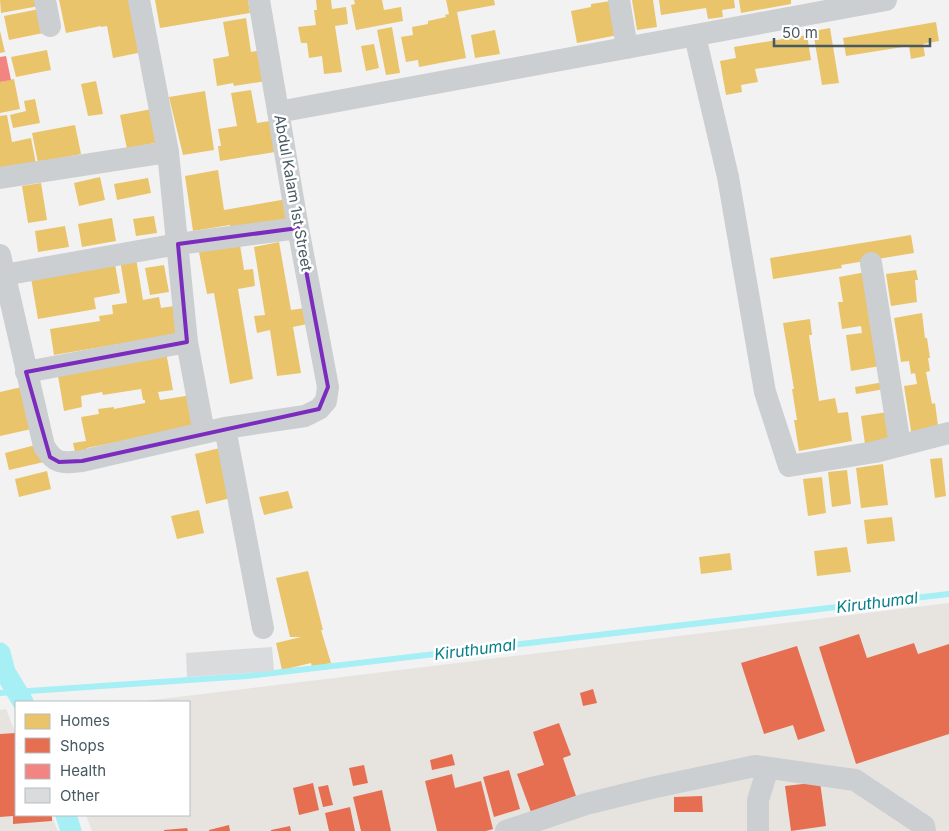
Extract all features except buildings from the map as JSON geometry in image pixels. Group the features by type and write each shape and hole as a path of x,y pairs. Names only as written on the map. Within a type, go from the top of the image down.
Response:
{"street":[{"path":"45,0 50,26"},
{"path":"139,0 168,152 187,342 215,430 262,628"},
{"name":"Abdul Kalam 1st Street","path":"215,430 305,416 319,410 326,401 328,387 298,228 259,0"},
{"path":"619,0 627,48"},
{"path":"278,112 886,0"},
{"path":"695,36 728,178 765,392 789,466 875,452 949,434"},
{"path":"0,178 168,152"},
{"path":"215,430 82,461 59,462 50,457 44,446 2,265 298,228"},
{"path":"871,263 900,445"},
{"path":"26,372 187,342"},
{"path":"506,831 586,804 755,766 854,780 924,826 925,831"},
{"path":"758,831 758,800 768,768"}],"highlighted area":[{"path":"298,228 328,387 319,409 82,461 59,462 50,457 26,372 187,342 178,244"}],"shaded area":[{"path":"949,603 949,831 92,831 86,816 190,816 190,701 144,701"},
{"path":"6,709 15,732 15,816 51,816 58,831 0,831 0,710"}],"waterway":[{"name":"Kiruthumal","path":"0,693 247,676 949,594"},
{"path":"0,653 5,672 22,701"},
{"path":"66,816 71,831"}]}
